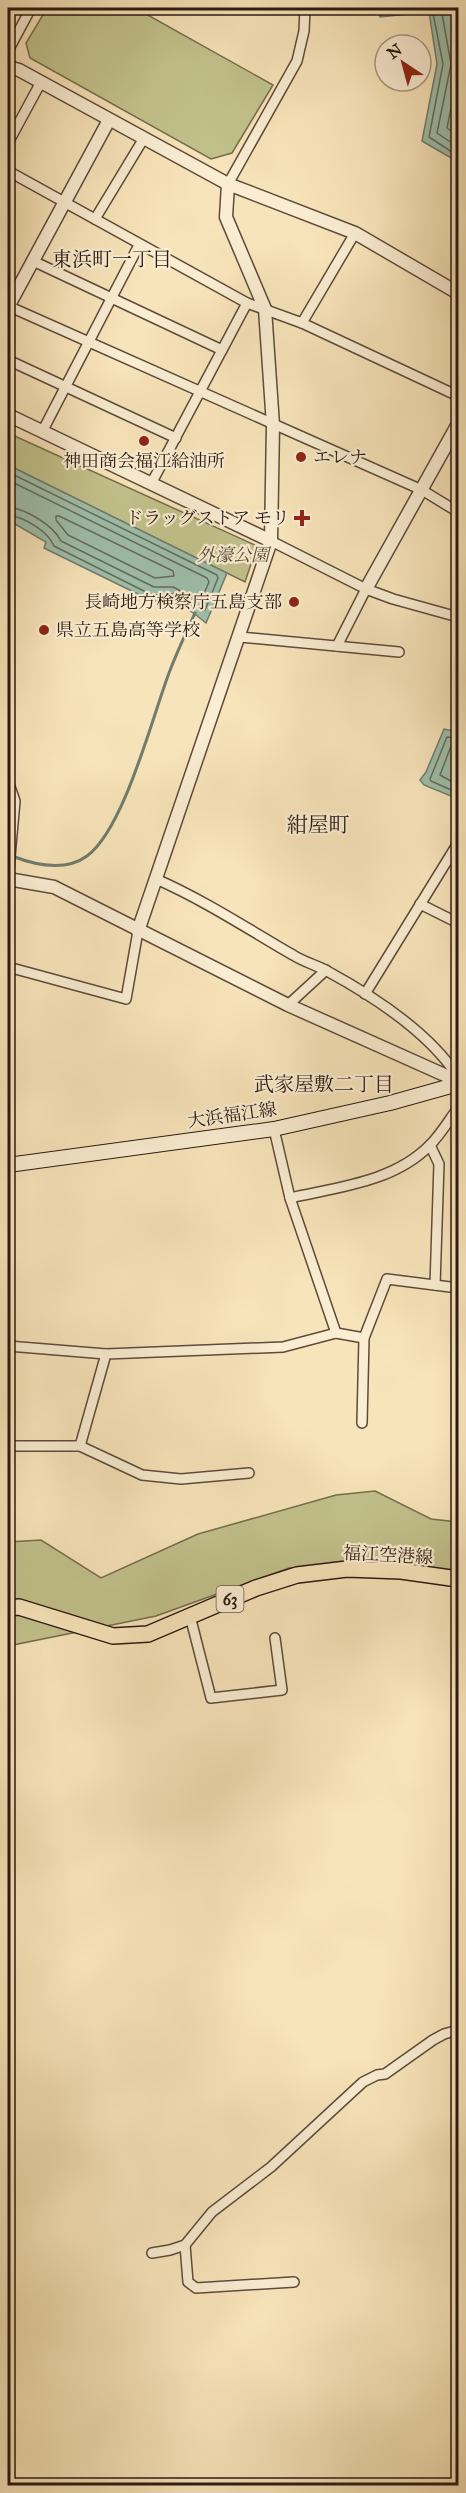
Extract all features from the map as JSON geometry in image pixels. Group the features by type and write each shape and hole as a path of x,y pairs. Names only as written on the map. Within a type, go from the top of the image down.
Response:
{"main road":[{"name":"大浜福江線","path":"8,1165 274,1129 390,1103 459,1080"},
{"name":"福江空港線","path":"8,1608 19,1607 113,1636 148,1634 256,1588 297,1575 347,1569 401,1571 459,1579"}],"street":[{"path":"8,51 31,8"},
{"path":"8,967 126,999 138,931 271,542 273,425 265,309 226,217 228,184 297,61 304,31 305,8"},
{"path":"8,67 20,69 228,184 355,232 459,294"},
{"path":"8,143 41,82"},
{"path":"109,120 8,307 422,490 459,512"},
{"path":"95,219 144,138"},
{"path":"8,171 247,303 302,323 459,396"},
{"path":"302,323 355,232"},
{"path":"42,432 139,245"},
{"path":"33,261 222,350"},
{"path":"151,484 247,303"},
{"path":"8,360 176,438"},
{"path":"8,416 366,589 459,617"},
{"path":"337,646 366,589 459,424"},
{"path":"240,637 399,652"},
{"path":"8,781 15,801 8,879 54,887 288,1005 459,1080"},
{"path":"365,994 459,843"},
{"path":"156,879 180,890 298,958 326,970 365,994 422,1034 459,1080"},
{"path":"420,904 459,923"},
{"path":"288,1005 326,970"},
{"path":"290,1198 372,1180 399,1167 430,1145 459,1108"},
{"path":"274,1129 290,1198 336,1333"},
{"path":"430,1145 439,1164 435,1284"},
{"path":"362,1423 364,1338 387,1279 459,1288"},
{"path":"8,1346 106,1354 283,1347 336,1333 364,1338"},
{"path":"81,1446 106,1354"},
{"path":"8,1446 81,1446 142,1475 181,1479 249,1473"},
{"path":"190,1616 211,1698 282,1690 275,1638"},
{"path":"152,2253 185,2245 212,2212 271,2167 363,2082 385,2074 444,2034 459,2030"},
{"path":"185,2245 188,2282 196,2288 294,2282"}],"green space":[{"path":"47,8 147,8 144,13 273,85 232,153 211,159 30,58 26,43"},
{"name":"外濠公園","path":"8,433 257,546 245,582 8,465"},
{"path":"375,1491 431,1519 458,1522 458,1579 383,1563 289,1568 156,1616 8,1646 8,1542 41,1540 101,1578 198,1534 336,1495"}],"water":[{"path":"379,8 458,8 458,162 422,141 437,64 429,12 380,17"},
{"path":"8,465 227,573 206,623 175,603 152,601 44,548 46,542 8,520"},
{"path":"444,729 458,732 458,799 424,785 420,780 426,772"}],"waterway":[{"path":"12,856 40,864 69,864 87,856 100,842 125,798 169,673 195,613"}],"place":[{"name":"神田商会福江給油所","path":"144,441"},
{"name":"エレナ","path":"301,457"},
{"name":"ドラッグストア モリ","path":"302,518"},
{"name":"長崎地方検察庁五島支部","path":"294,602"},
{"name":"県立五島高等学校","path":"44,630"}],"district":[{"name":"東浜町一丁目","path":"112,259"},
{"name":"紺屋町","path":"318,825"},
{"name":"武家屋敷二丁目","path":"324,1084"}]}
